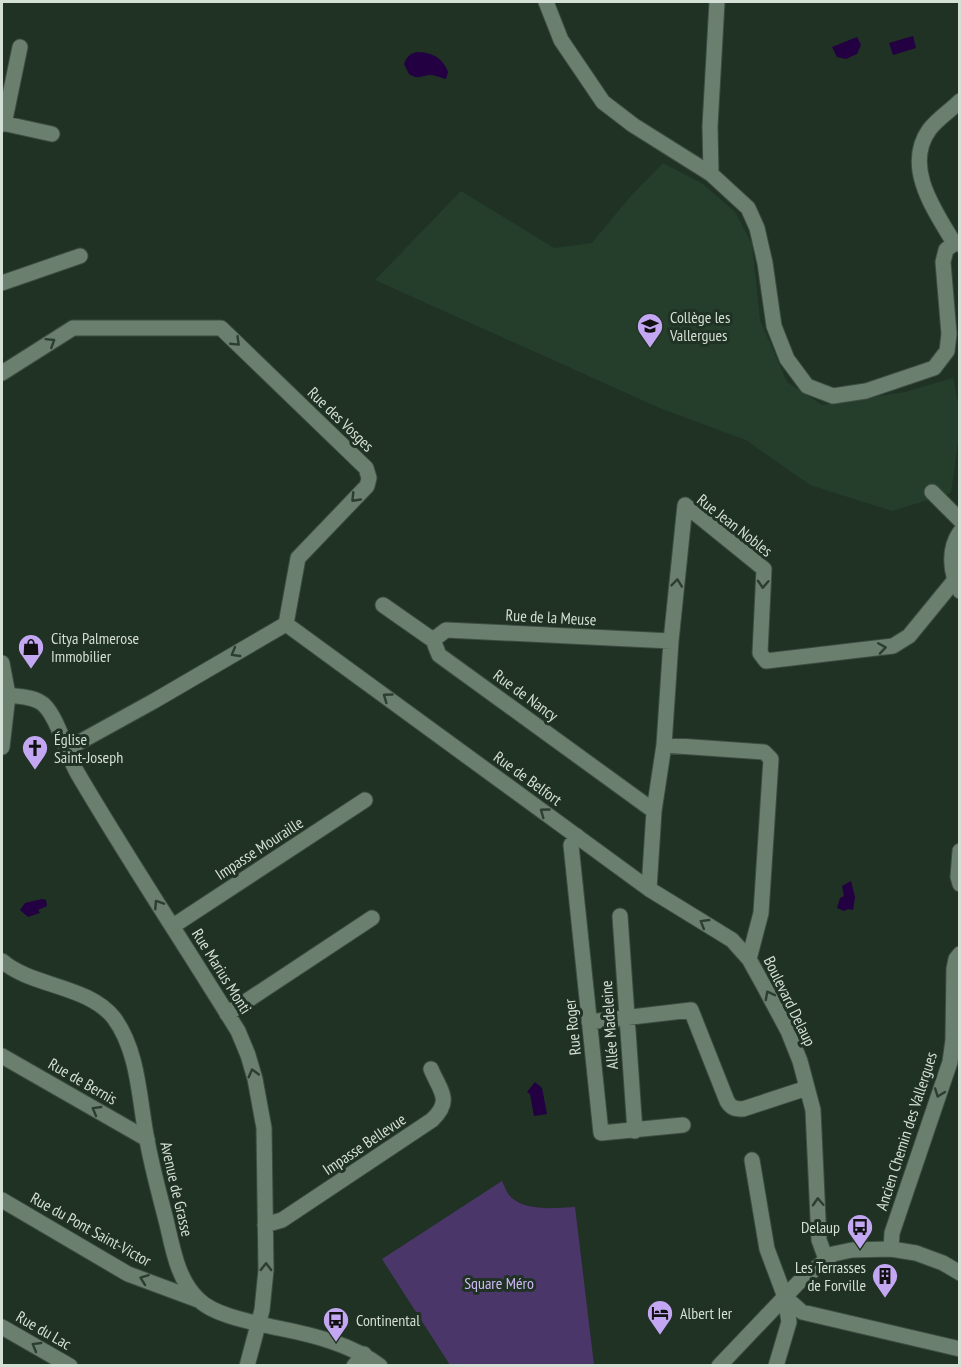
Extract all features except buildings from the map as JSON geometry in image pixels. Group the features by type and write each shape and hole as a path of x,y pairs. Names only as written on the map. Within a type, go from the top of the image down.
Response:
{"street":[{"path":"546,2 561,40 603,102 633,125 711,174 748,208 757,228 765,263 774,326 787,359 807,386 833,396 866,391 934,368 946,351 949,334 943,262 946,250 957,244 930,202 920,174 921,151 929,131 960,101"},
{"path":"711,174 710,126 717,2"},
{"path":"20,47 3,124 52,134"},
{"path":"2,283 80,256"},
{"name":"Rue des Vosges","path":"2,373 73,328 221,328 366,468 369,478 367,486 298,558 286,624"},
{"path":"932,492 960,520"},
{"name":"Rue Jean Nobles","path":"649,889 654,811 664,745 671,641 685,505 764,569 760,653 766,661 893,646 909,636 957,586"},
{"path":"957,586 951,563 955,538 960,532"},
{"name":"Rue de Nancy","path":"383,605 433,640 439,656 654,811"},
{"path":"67,749 286,624"},
{"name":"Rue de Belfort","path":"286,624 649,889 732,940 749,959"},
{"name":"Rue de la Meuse","path":"433,640 446,630 671,641"},
{"path":"2,663 8,695 2,747"},
{"name":"Rue Marius Monti","path":"8,695 34,699 43,704 75,769 116,839 228,1014 248,1055 264,1128 266,1270 262,1310 247,1365"},
{"name":"Boulevard Delaup","path":"664,745 764,752 771,759 761,913 749,959 788,1031 813,1110 819,1240 826,1259"},
{"name":"Impasse Mouraille","path":"173,926 365,801"},
{"name":"Rue Roger","path":"577,836 571,845 601,1134 683,1125"},
{"path":"960,851 958,877 960,884"},
{"name":"Allée Madeleine","path":"620,916 635,1131"},
{"path":"228,1014 372,918"},
{"name":"Ancien Chemin des Vallergues","path":"891,1249 892,1233 951,1062 954,969 956,959 960,954"},
{"name":"Avenue de Grasse","path":"2,961 99,1004 112,1016 124,1034 132,1056 147,1139 175,1260 185,1282 198,1300"},
{"path":"589,1022 691,1010 731,1114 807,1088"},
{"name":"Rue de Bernis","path":"2,1056 147,1139"},
{"name":"Impasse Bellevue","path":"265,1225 282,1220 432,1120 442,1111 444,1101 431,1069"},
{"path":"752,1160 767,1249 786,1297 789,1322 776,1365"},
{"name":"Rue du Pont Saint-Victor","path":"2,1200 128,1274 198,1300"},
{"path":"719,1365 786,1297 833,1254 852,1250 891,1249 916,1253 943,1263 960,1273"},
{"path":"786,1297 802,1312 960,1349"},
{"path":"198,1300 231,1316 345,1346 359,1360 380,1365"},
{"name":"Rue du Lac","path":"2,1327 70,1365"}],"shaded area":[{"path":"913,36 916,48 893,55 889,43"},
{"path":"857,37 861,45 857,54 846,59 837,57 832,47"},
{"path":"417,52 427,53 440,60 448,72 446,79 432,75 417,77 409,74 404,64 409,56"},
{"name":"Collège les Vallergues","path":"663,163 703,184 735,212 752,244 760,320 787,382 822,405 905,392 953,378 960,427 951,493 892,511 810,485 746,440 662,409 375,280 461,191 554,248 592,243 630,197"},
{"path":"851,881 855,897 853,910 844,911 837,908 840,898 844,896 842,886"},
{"path":"46,900 47,906 38,910 40,913 28,917 20,910 25,903"},
{"path":"535,1082 542,1088 547,1114 534,1116 530,1094 527,1092"}],"green space":[{"name":"Square Méro","path":"502,1181 509,1195 522,1204 540,1208 575,1207 594,1365 450,1365 382,1259"}],"place":[{"name":"Collège les Vallergues","path":"650,349"},
{"name":"Citya Palmerose Immobilier","path":"31,670"},
{"name":"Église Saint-Joseph","path":"35,771"},
{"name":"Delaup","path":"860,1250"},
{"name":"Les Terrasses de Forville","path":"885,1299"},
{"name":"Albert Ier","path":"660,1336"},
{"name":"Continental","path":"336,1343"}]}
